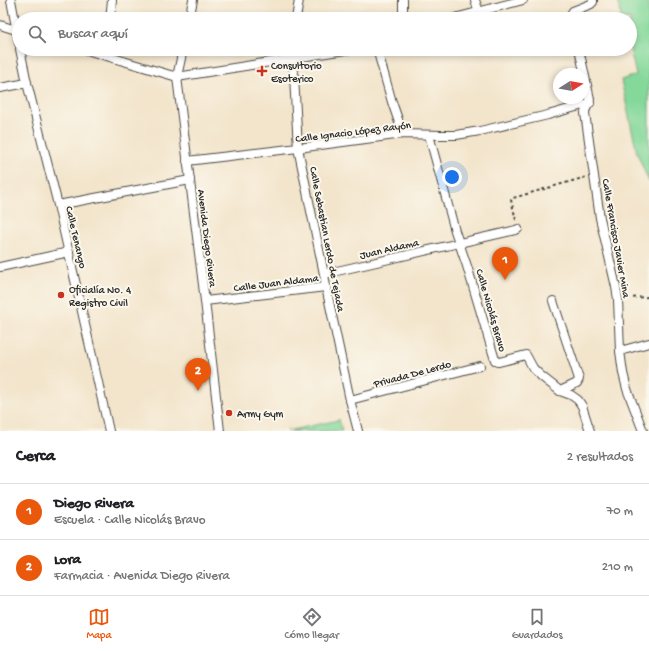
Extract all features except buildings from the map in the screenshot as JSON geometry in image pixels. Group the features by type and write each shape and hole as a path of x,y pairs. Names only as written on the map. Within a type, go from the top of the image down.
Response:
{"street":[{"path":"11,0 14,12"},
{"path":"111,12 112,0"},
{"path":"191,12 194,0"},
{"path":"297,12 299,0"},
{"path":"403,0 403,12"},
{"path":"475,0 479,12 523,0"},
{"path":"573,12 591,4 593,0"},
{"path":"0,25 12,29"},
{"name":"Calle Tenango","path":"21,56 58,204 109,431"},
{"path":"118,56 177,77 278,56"},
{"name":"Avenida Diego Rivera","path":"181,56 177,77 220,431"},
{"name":"Calle Sebastian Lerdo de Tejada","path":"293,56 298,148 326,287 358,431"},
{"path":"379,56 403,134"},
{"name":"Calle Francisco Javier Mina","path":"581,56 590,96 590,103 586,107 585,113 600,218 618,299 620,351 623,373 627,388 644,431"},
{"path":"0,88 27,83"},
{"name":"Calle Ignacio López Rayón","path":"187,161 403,134 456,135 480,132 590,103"},
{"name":"Calle Nicolás Bravo","path":"429,135 455,232 467,266 495,360 500,362 526,355 537,372 560,391 572,395 578,400 582,406 590,431"},
{"path":"58,204 190,180"},
{"name":"Juan Aldama","path":"324,274 518,229"},
{"path":"0,267 69,252"},
{"name":"Calle Juan Aldama","path":"205,301 326,287"},
{"path":"553,301 579,379 578,383 560,391"},
{"path":"620,351 649,343"},
{"name":"Privada De Lerdo","path":"350,400 480,366"}],"path":[{"path":"518,229 511,200 512,198 594,175"},
{"path":"618,299 649,297"}],"green space":[{"path":"617,0 649,0 649,182 637,153 621,80 636,75 632,56 637,56 637,12 620,12"},
{"path":"339,420 342,431 287,431"}],"place":[{"name":"Consultorio Esoterico","path":"262,71"},
{"name":"Diego Rivera","path":"505,280"},
{"name":"Oficialía No. 4 Registro Civil","path":"61,295"},
{"name":"Lora","path":"198,391"},
{"name":"Army Gym","path":"229,413"}]}
